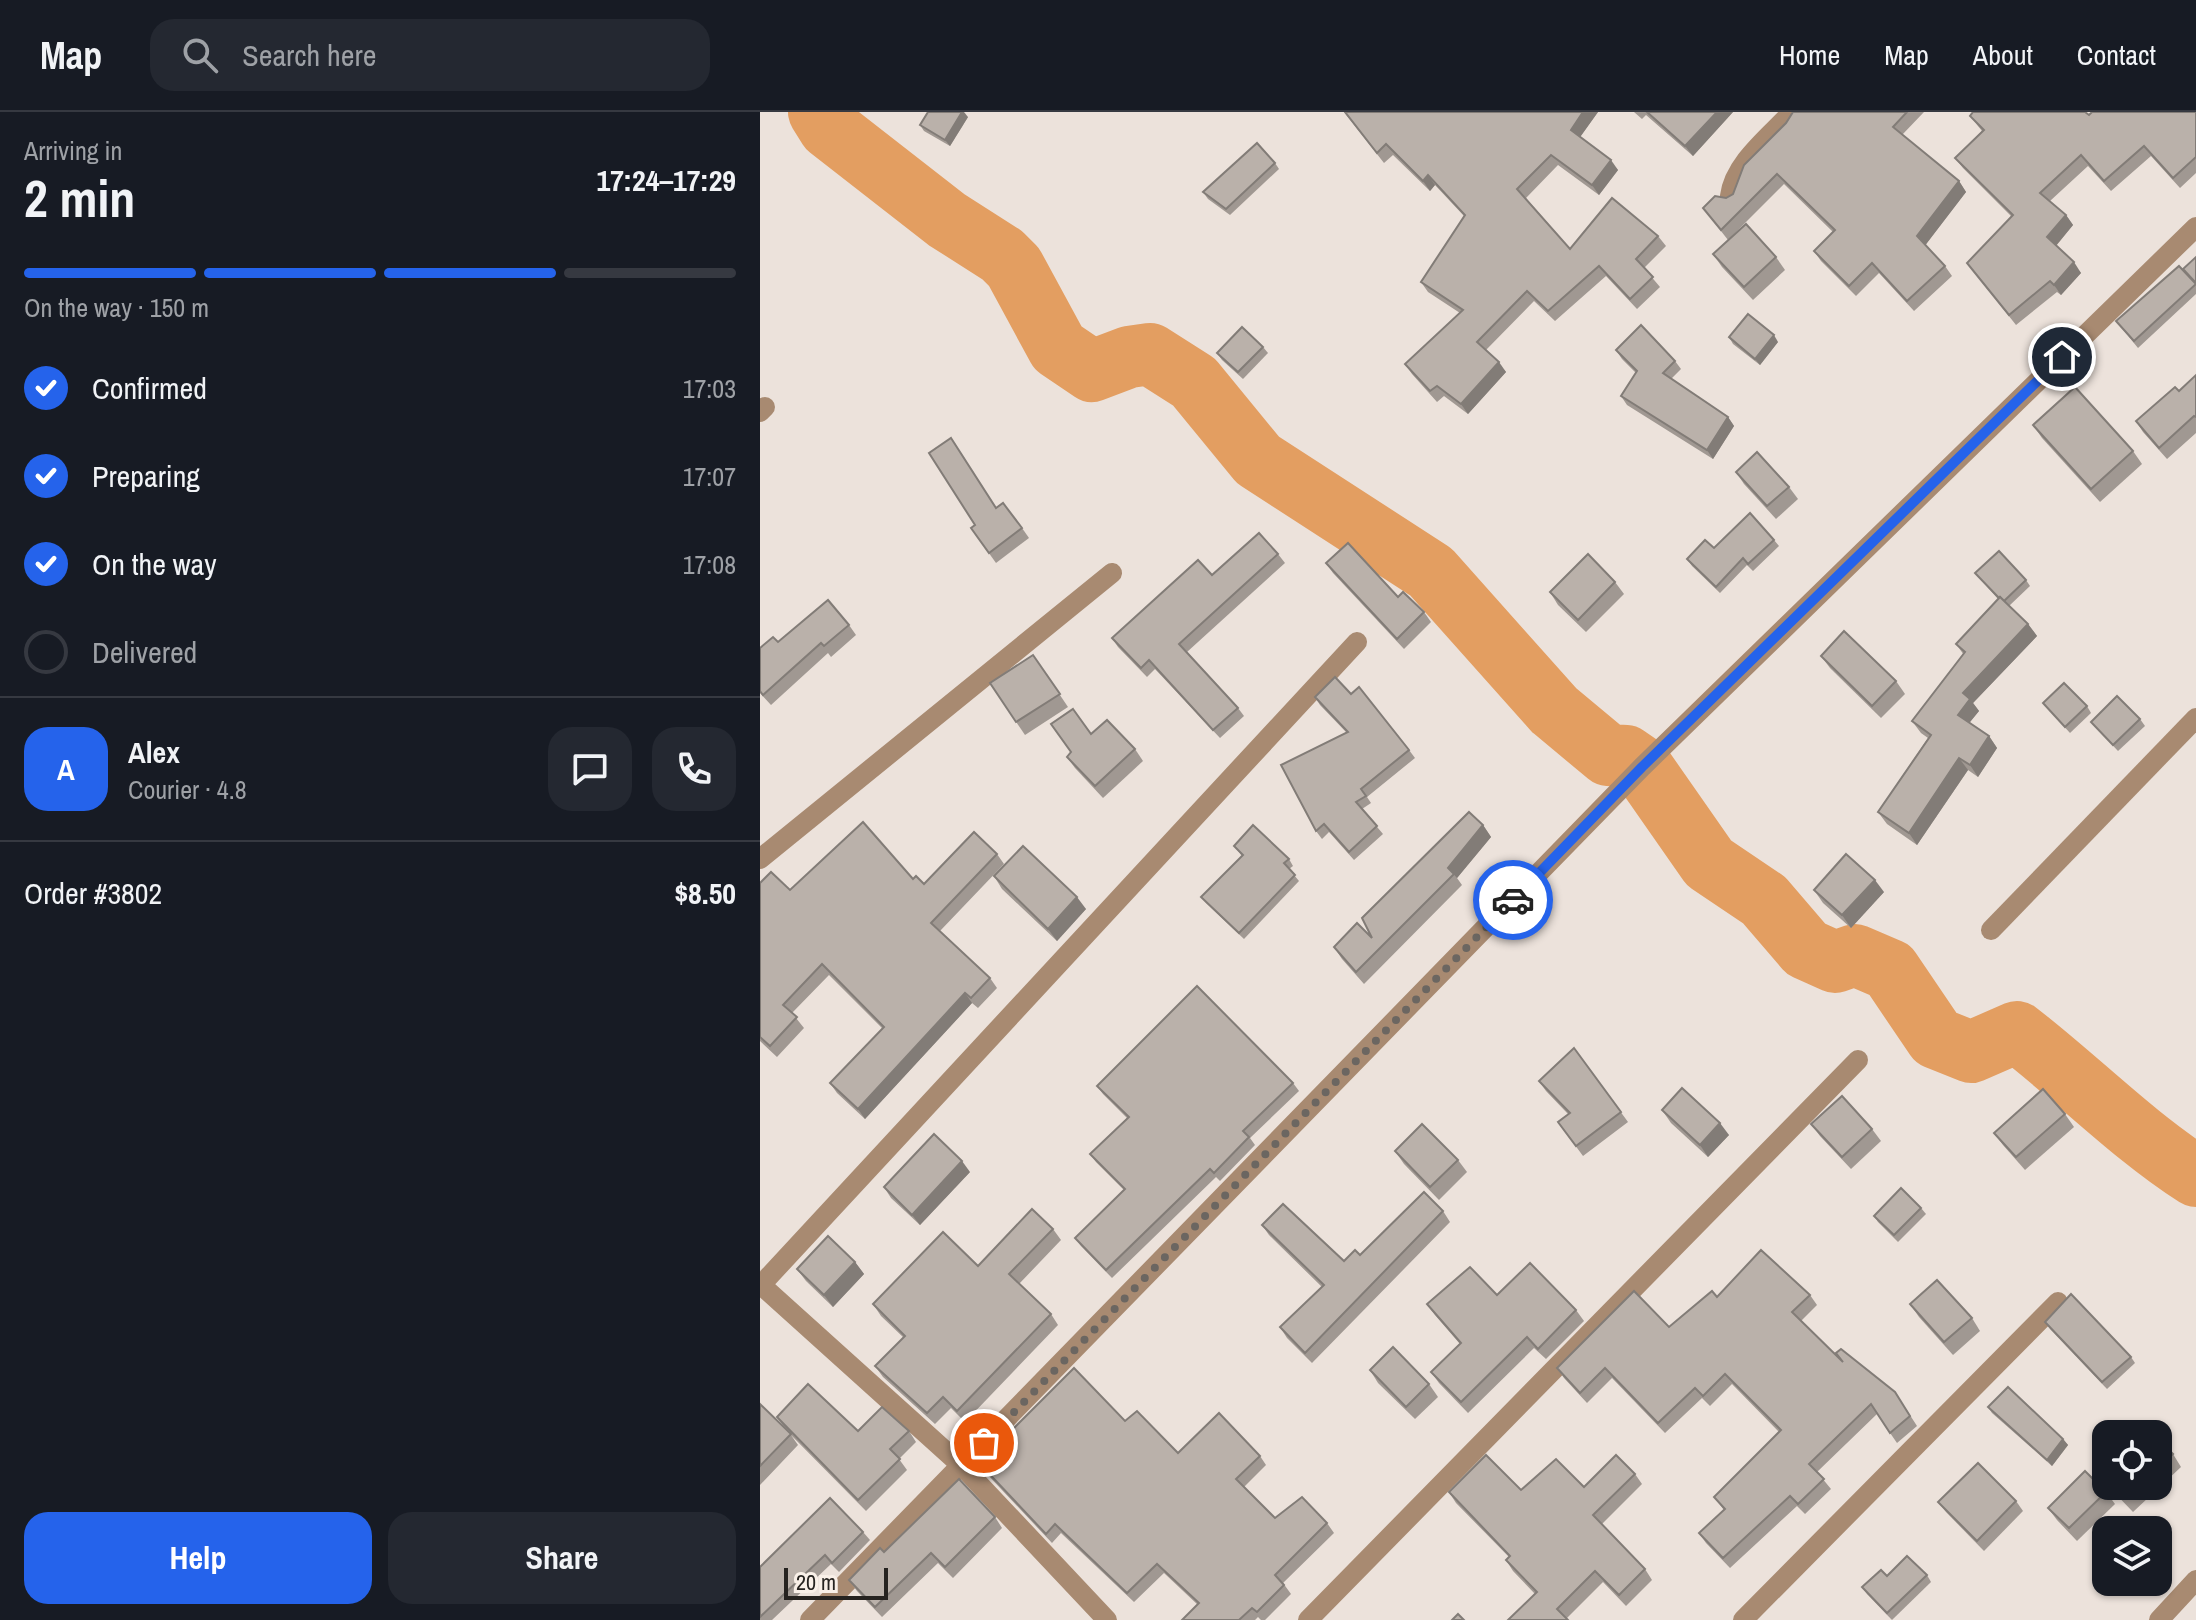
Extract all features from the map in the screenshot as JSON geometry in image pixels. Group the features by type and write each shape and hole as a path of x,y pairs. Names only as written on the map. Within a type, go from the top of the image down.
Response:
{"street":[{"path":"1730,196 1732,182 1742,166 1792,112"},
{"path":"810,1620 1642,767 2196,227"},
{"path":"760,859 1112,573"},
{"path":"1107,1620 962,1466 760,1285 1357,642"},
{"path":"1991,930 2196,718"},
{"path":"1308,1620 1858,1060"},
{"path":"1743,1620 2058,1302"},
{"path":"2159,1620 2196,1580"}],"building":[{"path":"928,112 962,112 945,140 920,125"},
{"path":"1345,112 1583,112 1571,130 1611,160 1592,185 1551,155 1517,189 1570,249 1612,198 1658,236 1636,259 1653,277 1630,299 1599,266 1548,311 1527,291 1477,342 1499,362 1461,404 1437,386 1430,391 1405,364 1463,310 1421,282 1465,215 1428,175 1423,181 1386,144 1377,153"},
{"path":"1647,112 1717,112 1685,146"},
{"path":"1793,112 1907,112 1893,127 1959,181 1917,236 1945,266 1907,301 1872,263 1849,286 1814,251 1835,230 1777,174 1721,230 1703,208 1715,196 1726,198 1733,194 1744,165"},
{"path":"1973,112 2085,112 2089,115 2092,112 2196,112 2196,157 2173,178 2144,146 2104,181 2081,155 2040,193 2066,215 2047,237 2074,262 2054,285 2050,281 2009,315 1967,263 2013,215 1955,158 1984,130 1970,116"},
{"path":"1257,143 1275,163 1226,209 1203,192"},
{"path":"1746,224 1776,257 1744,287 1713,254"},
{"path":"2196,257 2196,283 2183,269"},
{"path":"2179,266 2196,284 2134,341 2116,321"},
{"path":"1748,314 1774,335 1755,359 1729,337"},
{"path":"1641,325 1675,361 1663,373 1728,417 1707,450 1621,396 1637,371 1616,350"},
{"path":"1242,327 1263,347 1238,372 1217,353"},
{"path":"2196,375 2196,417 2159,448 2136,421 2175,387 2179,391"},
{"path":"2075,387 2133,451 2091,489 2033,425"},
{"path":"951,438 996,508 1003,503 1022,528 989,553 971,528 975,525 929,453"},
{"path":"1757,452 1789,487 1767,506 1736,472"},
{"path":"1750,513 1774,540 1748,564 1743,558 1716,587 1687,559 1705,540 1714,548"},
{"path":"1259,533 1278,554 1179,644 1238,708 1213,730 1149,660 1141,668 1112,638 1198,560 1212,575"},
{"path":"1348,543 1398,597 1403,592 1424,612 1397,639 1326,563"},
{"path":"1999,551 2026,580 2004,601 1975,573"},
{"path":"1588,554 1615,582 1578,620 1550,592"},
{"path":"2000,597 2028,624 1963,693 1970,699 1958,715 1989,736 1970,765 1959,758 1909,833 1878,812 1931,735 1912,721 1965,652 1956,644"},
{"path":"828,600 849,625 824,646 821,643 763,695 760,691 760,648 773,637 778,642"},
{"path":"1844,631 1896,681 1872,706 1821,656"},
{"path":"1033,655 1060,694 1016,722 990,683"},
{"path":"1335,677 1351,694 1359,687 1409,750 1361,789 1366,796 1356,802 1377,826 1349,852 1324,824 1316,831 1281,765 1348,732 1315,697"},
{"path":"2064,683 2087,706 2065,727 2043,703"},
{"path":"2117,696 2140,719 2113,745 2091,722"},
{"path":"1073,709 1091,734 1107,720 1135,749 1095,786 1067,757 1071,752 1051,724"},
{"path":"1469,812 1483,825 1448,868 1454,874 1356,972 1334,947 1357,923 1372,938 1362,918"},
{"path":"863,822 913,879 916,876 924,884 974,832 997,854 931,923 990,978 971,998 965,993 858,1109 830,1083 884,1027 822,964 783,1005 797,1017 770,1046 760,1037 760,883 771,872 790,890"},
{"path":"1253,825 1289,859 1284,863 1295,875 1239,933 1201,897 1243,855 1234,846"},
{"path":"1023,846 1077,897 1048,929 994,876"},
{"path":"1846,854 1875,880 1842,915 1814,890"},
{"path":"1197,986 1293,1083 1243,1131 1249,1137 1214,1173 1210,1169 1106,1270 1075,1238 1125,1189 1090,1154 1129,1117 1097,1086"},
{"path":"1574,1048 1621,1112 1576,1146 1558,1122 1570,1113 1539,1081"},
{"path":"1682,1088 1720,1123 1700,1145 1662,1110"},
{"path":"2043,1089 2065,1114 2016,1157 1994,1133"},
{"path":"1842,1096 1872,1129 1842,1157 1811,1124"},
{"path":"1422,1124 1458,1160 1430,1187 1395,1151"},
{"path":"934,1134 962,1161 912,1215 884,1187"},
{"path":"1901,1188 1921,1208 1894,1235 1874,1216"},
{"path":"1424,1192 1443,1211 1305,1353 1280,1327 1324,1285 1262,1225 1283,1204 1344,1261 1355,1250 1360,1255"},
{"path":"1032,1209 1053,1229 1009,1274 1051,1314 957,1411 943,1397 927,1413 875,1366 905,1336 873,1304 943,1232 978,1266"},
{"path":"828,1236 855,1262 824,1295 797,1269"},
{"path":"1761,1250 1810,1295 1792,1312 1843,1362 1836,1353 1841,1349 1895,1392 1910,1416 1890,1433 1871,1404 1809,1464 1824,1479 1798,1504 1790,1496 1723,1558 1699,1533 1725,1509 1714,1497 1781,1430 1725,1374 1703,1396 1695,1388 1658,1423 1605,1368 1580,1393 1557,1368 1634,1291 1669,1327 1712,1291 1717,1297"},
{"path":"1530,1263 1576,1310 1538,1349 1527,1337 1461,1402 1431,1372 1461,1343 1427,1304 1470,1267 1497,1295"},
{"path":"1937,1280 1972,1318 1944,1342 1910,1304"},
{"path":"2071,1294 2131,1357 2102,1382 2045,1322"},
{"path":"1393,1347 1429,1384 1406,1407 1370,1370"},
{"path":"1074,1368 1125,1421 1137,1411 1178,1453 1219,1413 1260,1456 1236,1479 1275,1518 1302,1497 1327,1523 1275,1575 1284,1585 1257,1612 1252,1608 1239,1620 1182,1620 1199,1603 1157,1564 1127,1593 1055,1524 1046,1534 979,1463"},
{"path":"808,1384 858,1431 882,1407 909,1431 890,1449 900,1459 858,1500 777,1417"},
{"path":"2008,1387 2063,1439 2047,1460 1988,1407"},
{"path":"760,1404 791,1434 760,1466"},
{"path":"1486,1455 1521,1490 1556,1459 1584,1487 1616,1455 1635,1474 1593,1515 1645,1569 1619,1595 1595,1571 1557,1609 1568,1620 1508,1620 1537,1592 1506,1560 1510,1556 1449,1492"},
{"path":"1978,1463 2016,1501 1977,1541 1938,1502"},
{"path":"2085,1471 2092,1478 2092,1500 2098,1500 2069,1528 2048,1508"},
{"path":"959,1479 995,1517 945,1567 931,1553 875,1607 849,1580 880,1548 884,1552"},
{"path":"830,1498 863,1532 832,1563 825,1555 760,1617 760,1567"},
{"path":"1907,1556 1927,1575 1887,1613 1862,1587 1881,1570 1887,1576"}],"waterway":[{"path":"819,112 829,128 947,220 1002,255 1014,267 1058,348 1092,371 1129,357 1150,354 1194,382 1258,460 1431,572 1554,710 1608,755 1626,756 1642,767 1709,863 1764,900 1806,949 1835,962 1855,955 1890,970 1936,1038 1971,1052 2017,1032 2127,1125 2196,1176"}],"way so far":[{"path":"984,1443 1513,900"}],"route":[{"path":"1513,900 1642,767 2062,357"}]}
